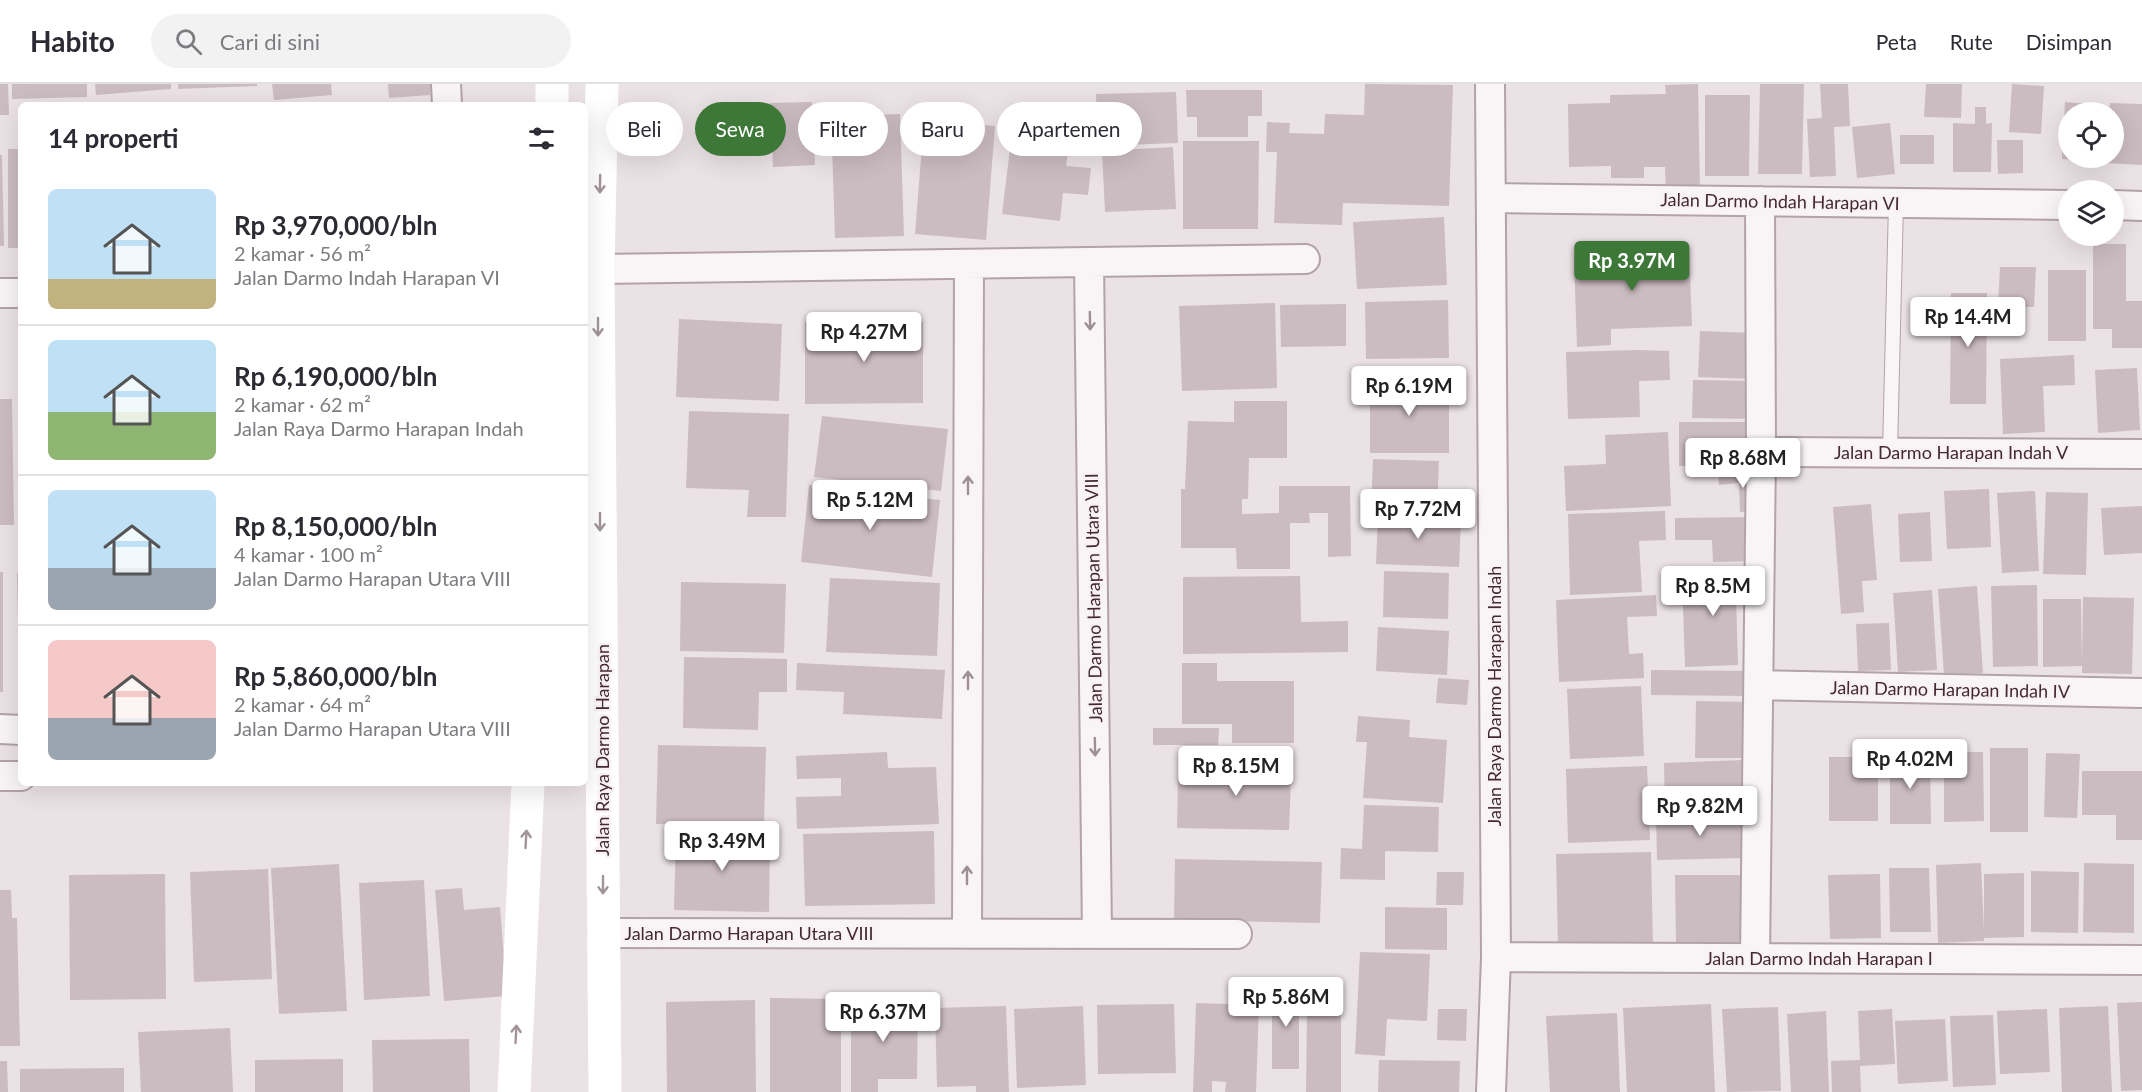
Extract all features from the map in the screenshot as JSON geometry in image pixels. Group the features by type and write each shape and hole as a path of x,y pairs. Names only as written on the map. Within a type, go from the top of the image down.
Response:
{"street":[{"path":"446,84 447,102"},
{"path":"552,84 552,102"},
{"name":"Jalan Raya Darmo Harapan","path":"602,84 598,269 605,1092"},
{"name":"Jalan Raya Darmo Harapan Indah","path":"1490,84 1496,957 1491,1092"},
{"name":"Jalan Darmo Indah Harapan VI","path":"1491,198 2058,205"},
{"path":"1755,958 1761,452 1760,201"},
{"path":"2124,205 2142,206"},
{"path":"598,269 1305,259"},
{"name":"Jalan Darmo Harapan Utara VIII","path":"1089,262 1097,934"},
{"path":"967,933 969,264"},
{"path":"0,293 18,293"},
{"name":"Jalan Darmo Harapan Indah V","path":"1761,452 2142,454"},
{"name":"Jalan Darmo Harapan Indah IV","path":"1759,686 2142,693"},
{"path":"0,729 18,730"},
{"path":"0,776 18,776"},
{"path":"514,1092 528,786"},
{"name":"Jalan Darmo Harapan Utara VIII","path":"603,933 1237,934"},
{"name":"Jalan Darmo Indah Harapan I","path":"1496,957 2142,960"}],"lane":[{"path":"1890,452 1896,203"}],"building":[{"path":"0,84 8,84 9,115 0,115"},
{"path":"12,84 87,84 87,97 12,99"},
{"path":"95,84 171,84 171,89 96,95"},
{"path":"178,84 257,84 257,86 178,89"},
{"path":"272,84 331,84 332,95 274,100"},
{"path":"388,84 430,84 430,95 389,98"},
{"path":"1365,84 1453,85 1449,206 1343,203 1342,225 1274,223 1277,152 1266,152 1267,122 1290,123 1289,133 1324,134 1325,114 1364,115"},
{"path":"1698,84 1700,192 1666,193 1665,167 1644,167 1644,178 1611,178 1611,166 1569,167 1568,104 1610,103 1610,95 1666,94 1665,85"},
{"path":"1760,84 1804,84 1802,174 1758,174"},
{"path":"1820,84 1848,84 1850,126 1834,127 1836,176 1810,177 1807,119 1822,118"},
{"path":"1926,84 1962,84 1961,118 1924,117"},
{"path":"2012,84 2044,86 2041,134 2009,132"},
{"path":"1186,90 1262,90 1262,116 1248,116 1248,137 1197,137 1197,117 1187,117"},
{"path":"1176,92 1178,143 1142,144 1142,102 1096,102 1096,94"},
{"path":"1705,95 1750,95 1749,176 1705,176"},
{"path":"798,102 798,156 815,156 815,165 773,167 772,156 786,156 786,103"},
{"path":"2124,103 2142,104 2142,165 2124,164"},
{"path":"1975,107 1986,107 1986,124 1992,123 1991,172 1953,172 1953,123 1975,124"},
{"path":"888,114 900,114 904,236 835,238 832,156 888,156"},
{"path":"1890,123 1895,174 1857,178 1852,127"},
{"path":"985,125 995,126 986,240 915,234 921,156 985,156"},
{"path":"1900,135 1934,135 1934,164 1900,164"},
{"path":"1997,140 2023,140 2023,173 1998,174"},
{"path":"1183,141 1259,141 1258,229 1183,229"},
{"path":"1173,147 1176,209 1105,212 1102,156 1142,156 1142,149"},
{"path":"8,149 18,149 18,248 8,248"},
{"path":"0,155 2,155 4,246 0,246"},
{"path":"1009,156 1067,156 1066,166 1091,168 1088,195 1063,193 1060,221 1002,214"},
{"path":"1444,217 1447,285 1357,289 1353,222"},
{"path":"2126,244 2126,301 2142,301 2142,348 2112,348 2112,329 2093,329 2093,246 2124,246"},
{"path":"1689,246 1692,326 1611,329 1611,345 1577,347 1574,260 1604,259 1603,250"},
{"path":"2000,267 2036,267 2034,307 1998,306"},
{"path":"2048,270 2086,270 2086,341 2048,341"},
{"path":"1951,293 1987,293 1986,404 1950,404"},
{"path":"1448,300 1449,358 1366,359 1365,302"},
{"path":"1275,303 1277,388 1182,391 1179,306"},
{"path":"1346,304 1346,346 1281,347 1280,305"},
{"path":"679,319 782,324 779,401 676,397"},
{"path":"805,322 923,322 923,403 805,404"},
{"path":"1700,331 1753,333 1752,379 1698,377"},
{"path":"1669,351 1670,380 1639,381 1640,417 1568,419 1566,352"},
{"path":"2074,355 2075,385 2043,386 2045,432 2003,434 2000,359"},
{"path":"2137,368 2140,430 2098,433 2095,370"},
{"path":"1370,380 1449,381 1449,453 1370,453"},
{"path":"1693,380 1759,381 1759,419 1692,418"},
{"path":"0,399 12,399 14,525 0,525"},
{"path":"1234,401 1287,401 1287,458 1249,458 1248,499 1242,499 1242,514 1279,513 1279,486 1350,486 1351,556 1328,557 1328,513 1309,513 1310,523 1290,523 1290,569 1237,569 1236,548 1181,548 1181,489 1185,489 1188,421 1234,422"},
{"path":"689,411 789,414 786,517 747,517 749,490 686,488"},
{"path":"822,416 948,429 941,491 814,477"},
{"path":"1679,422 1752,422 1752,466 1679,466"},
{"path":"1668,432 1671,506 1566,511 1564,466 1606,464 1605,435"},
{"path":"1373,459 1439,461 1437,511 1371,508"},
{"path":"1754,472 1757,511 1740,512 1739,483 1719,485 1718,474"},
{"path":"809,485 940,500 932,577 801,562"},
{"path":"1989,489 1991,547 1947,549 1944,491"},
{"path":"2035,491 2039,571 2002,573 1997,493"},
{"path":"2046,492 2088,493 2086,575 2043,574"},
{"path":"1871,504 1877,580 1862,581 1864,612 1841,614 1833,507"},
{"path":"2142,506 2142,553 2104,555 2101,508"},
{"path":"1665,511 1666,540 1639,541 1642,592 1570,595 1568,514"},
{"path":"1930,512 1932,561 1900,562 1898,514"},
{"path":"1378,514 1461,517 1459,567 1376,564"},
{"path":"1754,517 1755,561 1713,562 1712,540 1675,540 1675,518"},
{"path":"1384,571 1449,573 1448,619 1383,617"},
{"path":"0,572 3,572 3,692 0,692"},
{"path":"17,573 18,573 18,623"},
{"path":"1754,573 1756,597 1736,597 1738,665 1685,667 1682,576"},
{"path":"1300,576 1301,622 1348,621 1348,652 1183,654 1183,577"},
{"path":"830,578 940,583 937,656 826,652"},
{"path":"681,582 786,584 784,653 680,651"},
{"path":"2037,585 2038,666 1993,667 1991,586"},
{"path":"1977,586 1983,673 1944,675 1938,589"},
{"path":"1932,590 1937,670 1898,672 1893,593"},
{"path":"1656,595 1657,616 1627,617 1629,654 1643,653 1644,678 1559,682 1556,600"},
{"path":"2083,597 2134,598 2132,674 2082,673 2082,666 2043,667 2043,599 2081,599 2082,664"},
{"path":"1889,623 1891,670 1858,671 1856,624"},
{"path":"1378,627 1449,631 1447,675 1376,671"},
{"path":"684,657 787,659 787,692 759,692 758,730 683,728"},
{"path":"797,663 945,670 942,719 843,714 844,692 796,690"},
{"path":"1182,663 1217,663 1217,681 1294,681 1294,743 1232,743 1232,724 1182,724"},
{"path":"1651,670 1748,671 1748,696 1651,695"},
{"path":"1438,678 1469,680 1467,705 1436,703"},
{"path":"1641,686 1644,756 1570,759 1567,689"},
{"path":"1696,701 1751,702 1750,758 1695,758"},
{"path":"1358,716 1410,720 1409,737 1447,740 1443,803 1363,798 1367,742 1356,742"},
{"path":"1153,728 1219,728 1218,745 1153,745"},
{"path":"658,745 766,747 764,826 656,824"},
{"path":"1990,748 2028,748 2028,832 1990,832"},
{"path":"887,752 888,768 936,767 939,824 797,829 796,797 841,796 841,778 797,779 796,756"},
{"path":"1224,752 1271,753 1270,778 1291,778 1289,830 1177,828 1178,776 1223,777"},
{"path":"1944,752 1983,752 1984,821 1944,822"},
{"path":"2046,753 2080,754 2077,818 2044,817"},
{"path":"1890,755 1930,755 1931,824 1890,824"},
{"path":"1829,757 1878,757 1878,821 1829,821"},
{"path":"1743,760 1745,806 1665,809 1664,763"},
{"path":"1647,766 1650,840 1568,843 1566,769"},
{"path":"2082,771 2142,771 2142,840 2116,840 2116,815 2082,815"},
{"path":"1364,805 1439,807 1438,852 1385,851 1385,880 1340,879 1341,848 1362,849"},
{"path":"1742,813 1743,858 1657,860 1656,815"},
{"path":"676,831 770,833 769,912 674,910"},
{"path":"934,831 935,904 805,906 803,834"},
{"path":"1651,852 1653,945 1558,947 1556,854"},
{"path":"1175,859 1322,862 1320,923 1174,920"},
{"path":"1981,863 1984,932 1984,874 2024,873 2024,937 1938,943 1936,865"},
{"path":"2084,863 2134,864 2134,933 2083,932"},
{"path":"339,864 347,1011 279,1014 271,868"},
{"path":"1889,868 1929,868 1931,932 1890,932"},
{"path":"268,869 272,979 194,982 190,872"},
{"path":"2031,871 2079,872 2078,933 2031,932"},
{"path":"1437,872 1464,872 1463,905 1436,905"},
{"path":"165,874 166,999 70,1000 69,875"},
{"path":"1880,874 1881,938 1830,939 1828,875"},
{"path":"1675,875 1746,875 1746,942 1676,942"},
{"path":"424,880 430,996 364,1000 359,883"},
{"path":"462,888 464,910 500,907 507,996 444,1001 435,890"},
{"path":"0,890 11,890 12,918 17,918 20,1046 0,1046"},
{"path":"1385,907 1447,908 1447,950 1385,949"},
{"path":"1360,952 1430,954 1427,1021 1387,1019 1385,1056 1355,1054"},
{"path":"1272,988 1299,988 1299,1069 1272,1069"},
{"path":"770,998 841,999 841,1092 770,1092"},
{"path":"755,1000 756,1092 667,1092 666,1002"},
{"path":"851,1002 918,1002 917,1079 878,1079 878,1092 851,1092"},
{"path":"2142,1002 2142,1090 2121,1091 2117,1003"},
{"path":"1196,1003 1259,1005 1256,1092 1225,1092 1226,1082 1212,1081 1212,1092 1193,1092"},
{"path":"1174,1004 1176,1073 1098,1074 1097,1005"},
{"path":"1711,1004 1715,1092 1627,1092 1623,1008"},
{"path":"1006,1006 1009,1092 976,1092 976,1086 937,1087 935,1008"},
{"path":"1083,1006 1086,1085 1017,1088 1014,1009"},
{"path":"2108,1006 2112,1092 2062,1092 2059,1008"},
{"path":"1778,1007 1781,1091 1727,1092 1722,1009"},
{"path":"1438,1009 1467,1009 1466,1041 1437,1040"},
{"path":"1892,1009 1895,1064 1860,1066 1861,1092 1832,1092 1831,1061 1860,1060 1858,1011"},
{"path":"2047,1009 2050,1072 2000,1074 1997,1011"},
{"path":"1826,1011 1829,1092 1791,1092 1787,1014"},
{"path":"1307,1012 1341,1012 1341,1092 1306,1092"},
{"path":"1617,1013 1620,1092 1550,1092 1546,1016"},
{"path":"1993,1015 1996,1085 1953,1087 1950,1016"},
{"path":"1945,1019 1948,1081 1898,1084 1895,1021"},
{"path":"230,1028 233,1092 141,1092 138,1032"},
{"path":"469,1039 470,1092 373,1092 372,1040"},
{"path":"343,1059 343,1092 255,1092 255,1060"},
{"path":"1379,1060 1460,1061 1459,1092 1378,1092"},
{"path":"0,1061 7,1061 8,1092 0,1092"},
{"path":"124,1068 124,1092 20,1092 20,1069"}]}
